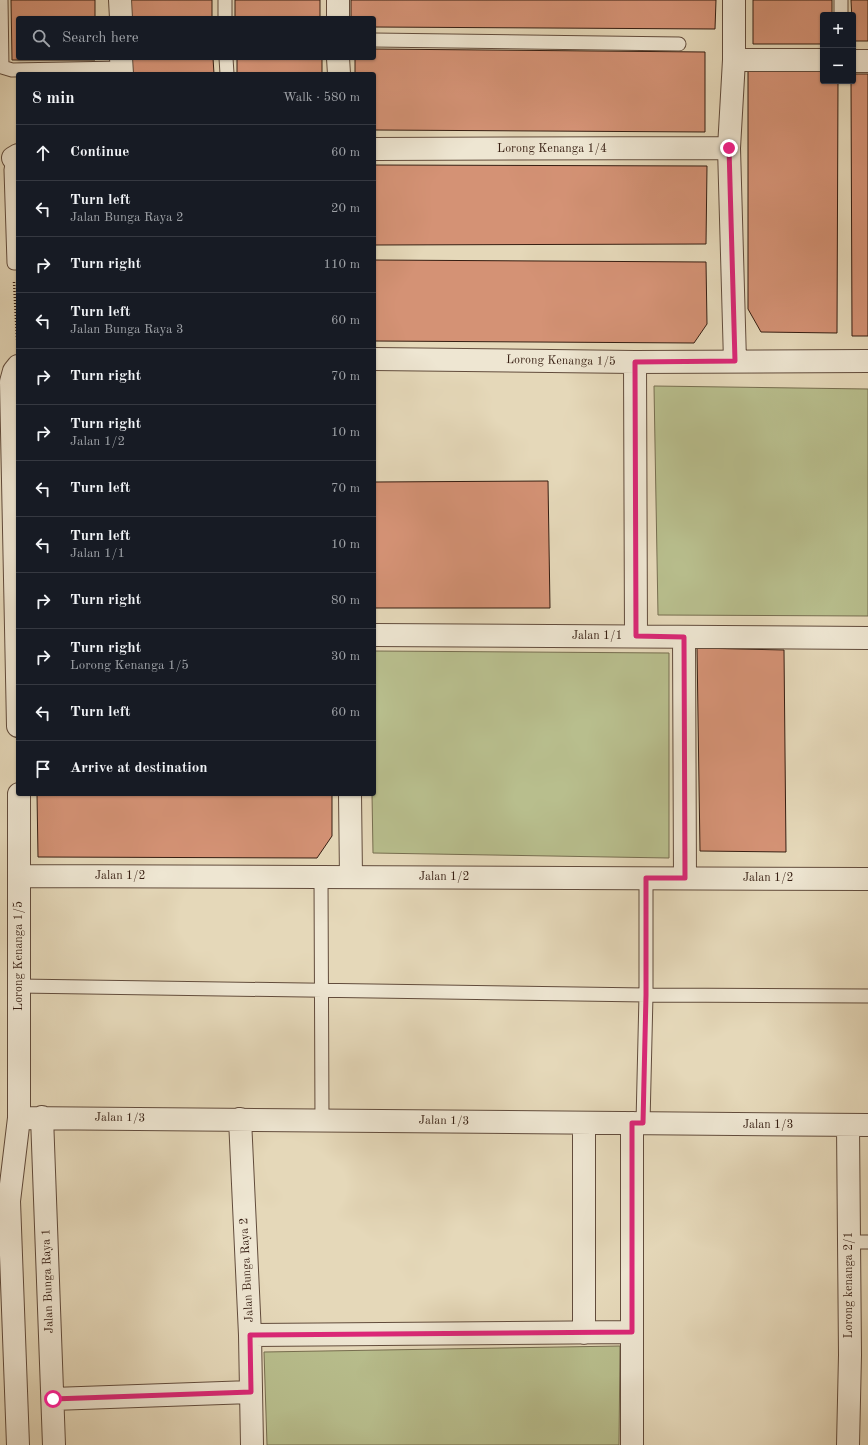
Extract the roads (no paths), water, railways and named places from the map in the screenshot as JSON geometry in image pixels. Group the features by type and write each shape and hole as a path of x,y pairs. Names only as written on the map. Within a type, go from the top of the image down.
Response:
{"street":[{"path":"120,0 121,16"},
{"path":"338,0 338,16"},
{"path":"734,0 734,60 729,148 735,361"},
{"path":"338,60 338,72"},
{"path":"734,60 820,60"},
{"path":"856,60 868,61"},
{"name":"Lorong Kenanga 1/4","path":"376,149 729,148"},
{"name":"Lorong Kenanga 1/5","path":"376,359 635,362 868,361"},
{"path":"635,362 636,636"},
{"path":"16,368 11,382 16,463"},
{"name":"Jalan 1/1","path":"376,635 868,638"},
{"path":"684,637 685,878"},
{"name":"Lorong Kenanga 1/5","path":"18,1445 5,1201 19,1118 19,796"},
{"path":"350,796 351,877"},
{"name":"Jalan 1/2","path":"19,876 868,879"},
{"name":"Jalan Bunga Raya 1","path":"42,1117 54,1445"},
{"name":"Jalan 1/3","path":"19,1118 858,1125"},
{"name":"Jalan Bunga Raya 2","path":"240,1119 250,1335 252,1445"},
{"path":"584,1123 584,1333"},
{"path":"632,1445 632,1332 638,1123"},
{"name":"Lorong kenanga 2/1","path":"848,1445 859,1355 858,1125"},
{"path":"250,1335 632,1332"},
{"path":"53,1399 251,1392"}],"lane":[{"path":"0,0 2,67 12,70 122,67"},
{"path":"225,0 225,16"},
{"path":"841,12 842,0"},
{"path":"376,40 679,44"},
{"path":"226,60 227,72"},
{"path":"15,156 11,170 16,263"},
{"path":"321,877 322,1120"},
{"path":"638,1123 646,995 646,878"},
{"path":"19,986 646,995 868,996"}]}
